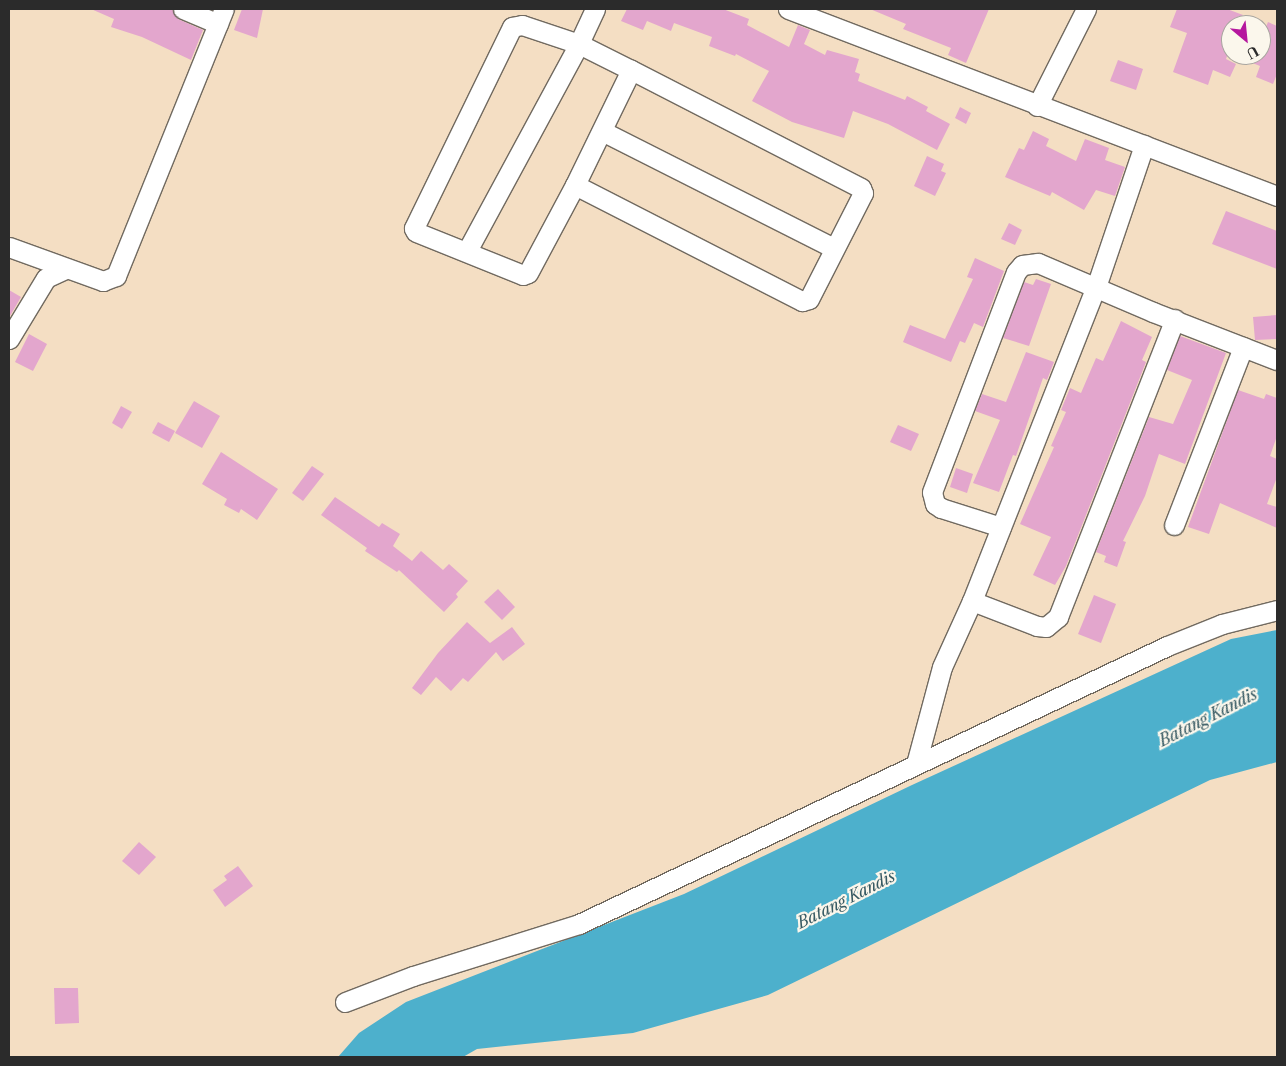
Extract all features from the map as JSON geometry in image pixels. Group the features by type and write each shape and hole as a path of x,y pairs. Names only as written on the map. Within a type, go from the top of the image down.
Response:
{"street":[{"path":"9,247 102,282 116,276 221,16 183,9"},
{"path":"467,251 579,44 595,9"},
{"path":"788,9 1037,106 1277,196"},
{"path":"1037,106 1086,9"},
{"path":"575,185 802,301 808,299 863,193 861,188 631,70 579,44 522,24 512,28 414,228 416,232 523,275 528,273 575,185 631,70"},
{"path":"602,131 834,248"},
{"path":"916,764 932,694 972,601 1096,287 1144,145"},
{"path":"1001,527 935,504 932,492 941,461 1016,272 1022,265 1038,263 1277,360"},
{"path":"9,339 46,278 65,269"},
{"path":"972,601 1037,626 1046,626 1058,617 1175,319"},
{"path":"1174,525 1243,347"},
{"path":"345,1002 413,976 579,924 1167,646 1222,624 1277,610"}],"water":[{"name":"Batang Kandis","path":"1277,630 1277,762 1210,780 768,995 633,1033 477,1049 463,1057 338,1057 359,1033 406,1002 684,894 912,785 1231,639"}],"building":[{"path":"91,9 172,9 178,19 203,30 191,60 142,37 111,27 114,19"},
{"path":"242,9 263,9 257,38 234,30"},
{"path":"627,9 723,9 749,19 747,25 789,47 798,25 810,30 804,44 825,55 827,50 859,59 855,72 860,74 858,81 905,100 907,96 928,107 926,111 950,124 937,150 888,124 853,111 844,138 792,122 752,101 769,71 736,54 735,56 709,46 712,37 674,23 671,31 647,21 643,30 621,21"},
{"path":"870,9 989,9 966,63 948,55 951,48 903,29 906,24"},
{"path":"1177,9 1227,9 1243,15 1221,15 1221,65 1236,65 1230,77 1213,70 1208,85 1173,72 1187,33 1170,27"},
{"path":"1271,23 1277,26 1277,74 1273,84 1256,77 1260,66 1258,65 1271,65"},
{"path":"1118,60 1143,69 1136,90 1110,81"},
{"path":"960,107 971,113 966,124 955,118"},
{"path":"1033,131 1049,139 1046,146 1076,161 1085,139 1109,148 1105,160 1125,167 1115,196 1096,190 1084,210 1052,192 1050,196 1005,177 1019,148 1024,150"},
{"path":"927,156 944,164 941,171 946,173 935,196 914,186"},
{"path":"1226,211 1277,231 1277,269 1212,244"},
{"path":"1009,223 1022,230 1015,245 1001,239"},
{"path":"975,258 1004,271 983,327 974,323 965,343 960,341 951,362 903,342 910,325 945,339 973,279 967,277"},
{"path":"1036,279 1051,284 1029,346 1003,338 1024,282 1033,285"},
{"path":"9,290 21,297 10,316 9,316"},
{"path":"1277,315 1277,339 1255,340 1253,317"},
{"path":"1121,321 1152,337 1142,360 1146,362 1066,566 1055,585 1033,575 1051,537 1020,524 1054,447 1051,446 1066,412 1061,410 1070,388 1081,393 1096,358 1103,361"},
{"path":"29,334 47,344 33,371 15,362"},
{"path":"1180,336 1226,353 1185,464 1159,454 1145,496 1123,541 1126,542 1117,567 1104,562 1106,556 1096,552 1149,417 1173,424 1192,380 1167,370"},
{"path":"1026,352 1054,362 1047,380 1043,378 1016,456 1013,455 999,492 973,483 1000,420 975,411 982,394 1006,402"},
{"path":"1238,390 1264,399 1266,394 1277,398 1277,436 1270,456 1277,459 1277,477 1267,504 1277,507 1277,528 1220,503 1209,534 1188,527"},
{"path":"194,401 220,416 202,448 175,433"},
{"path":"121,406 132,412 122,429 112,423"},
{"path":"158,422 175,431 169,442 152,433"},
{"path":"898,425 919,434 911,451 890,442"},
{"path":"221,452 278,489 257,520 241,509 239,513 224,505 227,499 202,484"},
{"path":"312,466 324,474 303,501 292,493"},
{"path":"956,468 973,474 967,493 950,487"},
{"path":"335,497 379,527 382,523 400,534 393,546 412,561 421,551 443,570 449,564 468,581 456,594 458,597 444,612 399,570 397,572 365,551 367,548 321,515"},
{"path":"498,589 515,607 502,620 484,602"},
{"path":"1094,595 1116,604 1101,643 1078,634"},
{"path":"467,622 490,643 512,627 525,644 503,661 496,652 468,682 463,678 451,691 436,677 421,695 412,688 438,653"},
{"path":"139,842 156,857 139,875 122,861"},
{"path":"238,866 253,886 225,907 213,890 227,880 224,876"},
{"path":"54,988 78,988 79,1023 55,1024"}]}
